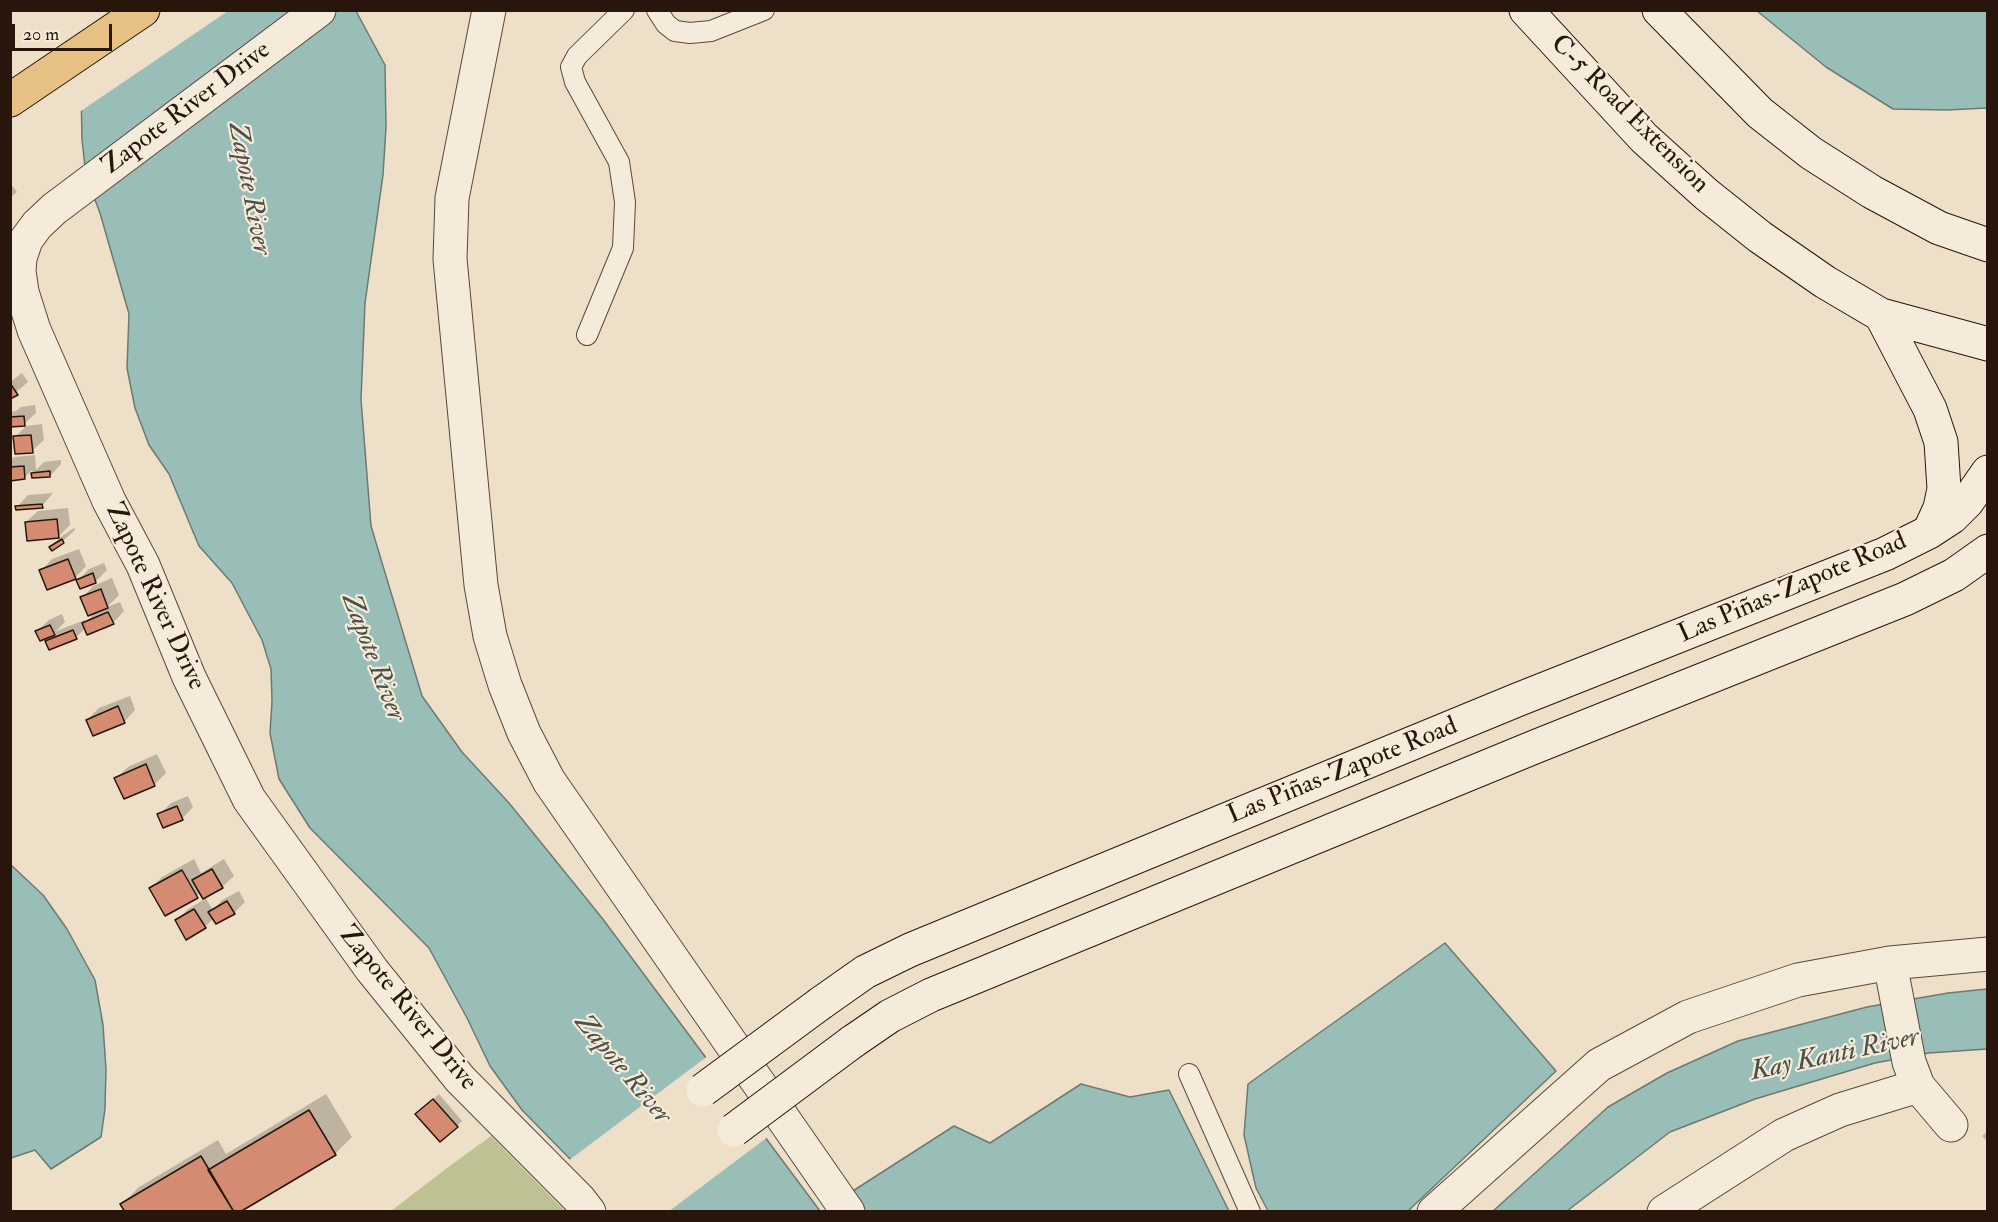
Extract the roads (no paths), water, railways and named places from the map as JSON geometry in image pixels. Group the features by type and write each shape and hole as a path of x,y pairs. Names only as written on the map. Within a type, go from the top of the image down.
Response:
{"highway":[{"path":"10,100 143,10"}],"main road":[{"name":"Zapote River Drive","path":"319,10 54,209 37,225 26,240 20,258 22,292 34,330 100,480 143,565 189,677 249,799 372,970 460,1078 590,1212"},
{"path":"489,10 452,198 450,260 480,585 493,646 524,733 549,782 848,1212"},
{"name":"C-5 Road Extension","path":"1526,10 1644,138 1706,194 1760,237 1825,282 1881,315 1988,344"},
{"path":"1659,10 1760,113 1811,153 1872,192 1939,228 1988,245"},
{"path":"1881,315 1930,409 1941,442 1944,489 1940,508 1929,532"},
{"name":"Las Piñas-Zapote Road","path":"703,1090 865,972 910,950 1495,709 1885,554 1929,532 1952,517 1967,502 1988,472"},
{"name":"Las Piñas-Zapote Road","path":"734,1130 890,1016 942,991 1537,746 1905,599 1954,575 1988,551"},
{"path":"1434,1212 1599,1065 1688,1017 1798,980 1891,974 1988,954"},
{"path":"1891,974 1914,1074 1951,1125"},
{"path":"1664,1212 1784,1136 1914,1074"}],"lane":[{"path":"587,335 623,248 625,202 619,162 575,82 571,67 577,56 624,10"},
{"path":"657,10 666,24 675,31 690,33 711,30 764,10"},
{"path":"1189,1074 1250,1212"}],"water":[{"name":"Zapote River","path":"90,11 356,11 385,65 386,127 383,175 365,303 361,399 371,526 422,696 462,752 509,803 602,918 820,1211 621,1211 522,1110 490,1066 429,948 310,828 279,779 270,733 271,669 262,640 232,583 199,546 169,474 149,445 135,408 127,368 129,314 100,213 86,176 82,139 81,90"},
{"path":"1757,11 1987,11 1987,108 1893,109 1826,67"},
{"path":"11,865 43,895 67,929 95,980 103,1025 106,1069 105,1109 101,1137 51,1169 35,1150 11,1158"},
{"path":"1445,943 1556,1071 1408,1211 1268,1211 1256,1188 1244,1135 1248,1084"},
{"name":"Kay Kanti River","path":"1987,989 1987,1049 1929,1053 1875,1063 1755,1099 1670,1132 1567,1211 1492,1212 1608,1107 1667,1073 1738,1041 1867,1007 1948,993"},
{"path":"1081,1084 1130,1097 1169,1090 1229,1211 857,1212 845,1196 954,1126 990,1143"}]}
